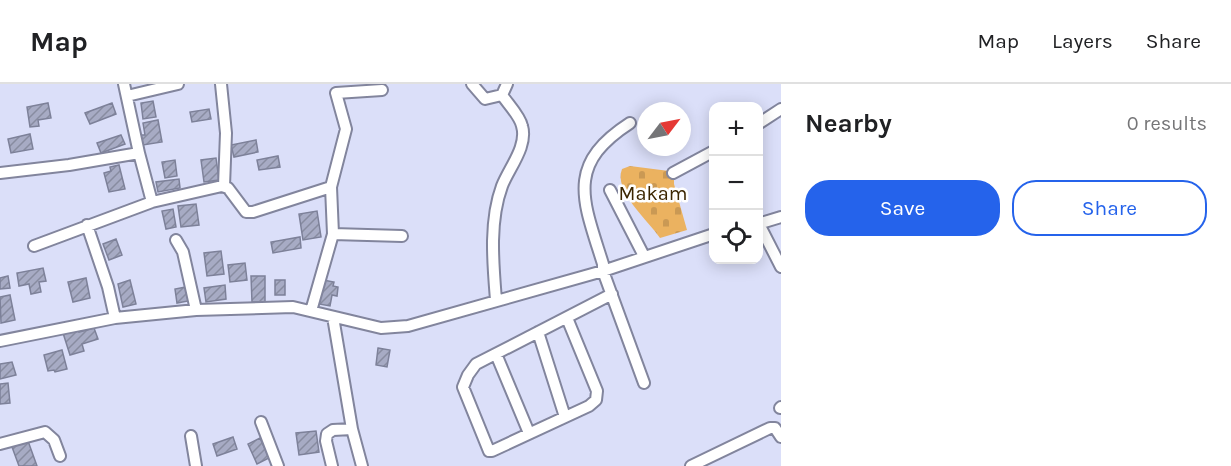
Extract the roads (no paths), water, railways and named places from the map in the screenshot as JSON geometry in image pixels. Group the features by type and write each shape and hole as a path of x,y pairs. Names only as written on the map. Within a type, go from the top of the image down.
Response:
{"street":[{"path":"124,84 152,202"},
{"path":"127,96 178,84"},
{"path":"221,84 226,133 224,186 246,212 253,212 331,187"},
{"path":"472,84 485,99 502,95"},
{"path":"502,95 507,84"},
{"path":"311,311 333,234 331,187 346,129 335,89 382,90"},
{"path":"496,300 494,216 501,187 522,142 522,126 502,95"},
{"path":"763,121 781,109"},
{"path":"630,123 602,144 590,159 584,181 586,203 603,271 644,383"},
{"path":"0,173 69,165 139,153"},
{"path":"673,173 709,155"},
{"path":"34,246 152,202 224,186"},
{"path":"610,190 644,256"},
{"path":"763,223 781,217"},
{"path":"87,225 108,287 115,318"},
{"path":"763,232 781,267"},
{"path":"333,234 402,236"},
{"path":"0,340 115,318 196,310 293,307 381,328 408,326 603,271 709,236"},
{"path":"177,240 183,252 196,310"},
{"path":"567,318 597,391 596,400 589,406 492,451 489,450 485,447 463,387 476,364 612,294"},
{"path":"333,317 352,429 362,466"},
{"path":"538,332 565,417"},
{"path":"496,354 529,433"},
{"path":"261,422 278,466"},
{"path":"692,466 770,428 775,428 781,437"},
{"path":"332,466 326,441 327,434 333,430 352,429"},
{"path":"0,444 45,432 54,440 60,456"},
{"path":"191,436 196,466"}],"park label":[{"name":"Makam","path":"653,193"}]}
